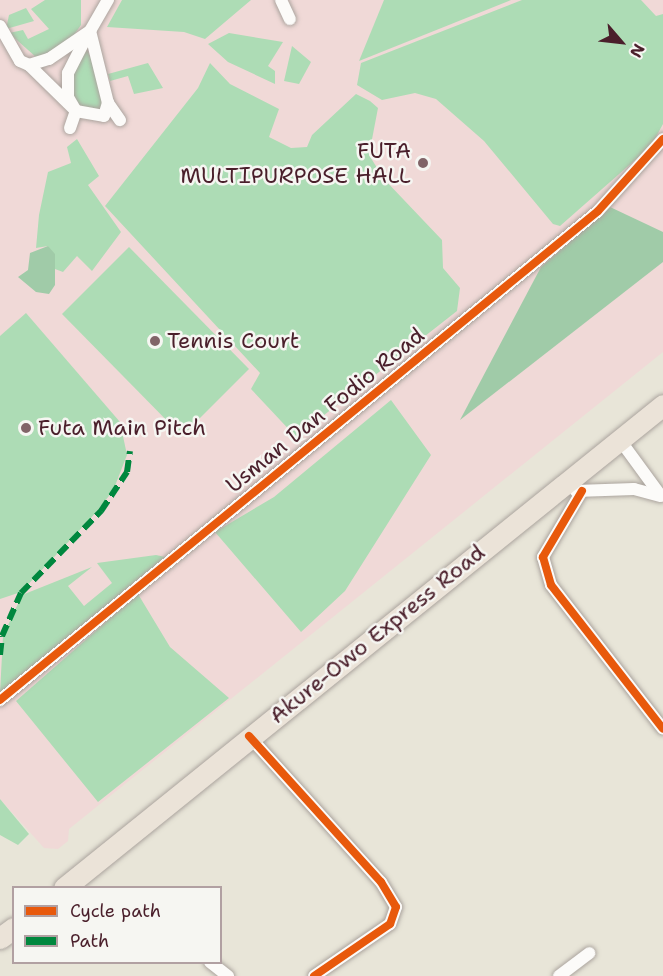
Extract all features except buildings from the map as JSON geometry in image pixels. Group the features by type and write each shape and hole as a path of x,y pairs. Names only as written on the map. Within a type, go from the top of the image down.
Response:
{"highway":[{"name":"Akure-Owo Express Road","path":"66,886 249,736 663,405"}],"street":[{"path":"70,128 76,111 68,97 68,73 108,0"},
{"path":"280,0 290,19"},
{"path":"0,26 20,61 29,65 76,111 104,116 108,103"},
{"path":"29,65 90,31"},
{"path":"90,31 108,103 120,120"},
{"name":"Usman Dan Fodio Road","path":"0,700 598,211 663,140"},
{"path":"620,440 662,497"},
{"path":"556,491 634,489 662,497"},
{"path":"582,491 543,557 551,585 663,729"},
{"path":"249,736 381,882 396,907 390,924 314,976"},
{"path":"559,976 589,952"},
{"path":"211,964 228,976"}],"shaded area":[{"path":"0,0 663,0 663,352 69,829 68,841 58,849 44,848 0,799"}],"green space":[{"path":"45,0 81,0 81,25 69,42 37,58 9,33 23,30 28,39 49,29 31,9"},
{"path":"122,0 251,0 205,39 184,32 107,27"},
{"path":"384,0 511,0 359,61"},
{"path":"522,0 641,0 656,16 663,14 663,124 651,146 560,226 553,224 484,141 436,99 415,93 382,100 357,85 361,63"},
{"path":"26,8 34,21 6,29 9,15"},
{"path":"229,33 283,42 268,66 275,71 275,84 228,62 208,44"},
{"path":"292,46 311,62 299,84 284,81"},
{"path":"87,50 103,83 103,113 78,109 71,96 71,74"},
{"path":"148,63 163,88 134,94 128,76 110,81 108,74"},
{"path":"210,63 230,84 279,109 269,137 291,148 307,147 312,135 356,94 378,108 369,155 384,179 442,240 443,268 460,288 457,311 296,437 251,389 260,373 105,206 198,88"},
{"path":"77,139 99,176 88,185 121,232 92,271 77,256 63,272 55,269 48,246 36,248 39,215 48,172 71,163 67,147"},
{"path":"610,207 663,232 663,262 460,420 541,267"},
{"path":"48,246 55,254 55,285 49,294 36,292 18,277 28,270 30,253"},
{"name":"Tennis Court","path":"129,247 249,369 182,436 62,314"},
{"path":"26,313 120,422 127,455 113,491 91,518 21,592 0,599 0,336"},
{"path":"391,400 431,455 345,591 301,632 215,532 274,497"},
{"path":"156,555 165,557 0,693 3,636 22,595 92,567 68,586 84,606 112,583 97,563"},
{"path":"138,594 170,647 229,698 98,802 16,701"},
{"path":"0,799 29,834 18,845 0,835"}],"marked path":[{"path":"0,655 2,636 21,593 101,511 127,472 130,451"}],"cycle path":[{"path":"0,700 598,211 663,139"},
{"path":"582,491 543,557 551,585 663,729"},
{"path":"249,736 381,882 396,907 390,924 314,976"}],"place":[{"name":"FUTA MULTIPURPOSE HALL","path":"423,163"},
{"name":"Tennis Court","path":"155,341"},
{"name":"Futa Main Pitch","path":"26,428"}]}
